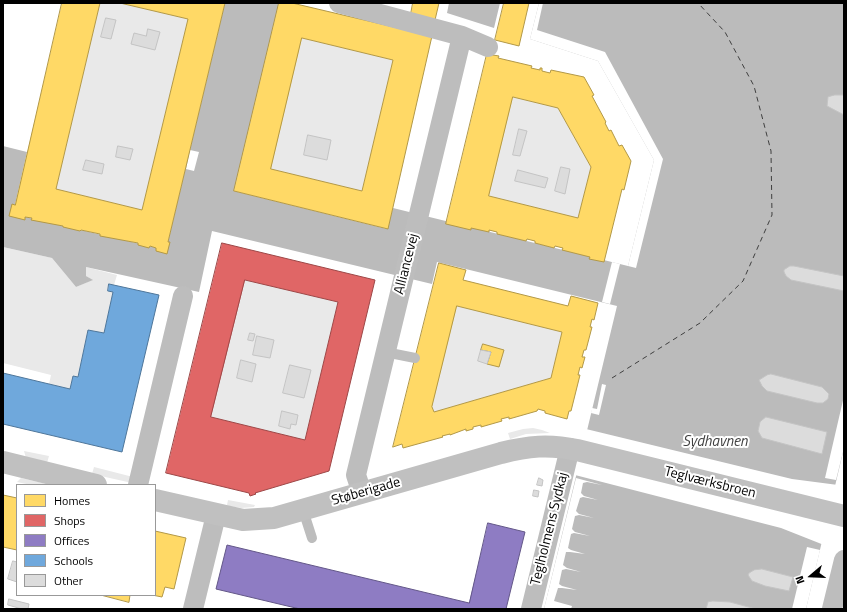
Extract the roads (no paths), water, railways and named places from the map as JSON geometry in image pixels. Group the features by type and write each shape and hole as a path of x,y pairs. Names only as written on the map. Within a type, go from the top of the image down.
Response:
{"street":[{"path":"340,3 462,36 488,47"},
{"name":"Alliancevej","path":"362,493 356,475 462,36"},
{"path":"138,484 183,296"},
{"name":"Støberigade","path":"156,500 243,520 274,518 524,447 547,445 573,449"},
{"name":"Teglværksbroen","path":"573,449 840,515"},
{"name":"Teglholmens Sydkaj","path":"531,609 573,449"},
{"path":"3,462 92,484"},
{"path":"194,609 216,515"},
{"path":"832,609 844,560"}],"lane":[{"path":"386,352 415,358"},
{"path":"303,510 312,538"}],"water":[{"name":"Sydhavnen","path":"225,3 279,3 234,191 387,229 393,208 628,266 654,160 598,61 530,39 539,3 844,3 844,448 806,609 544,609 617,306 437,262 432,284 212,231 199,292 86,267 86,276 93,280 76,287 52,258 3,247 3,146 27,152 13,214 166,250"},
{"path":"449,3 500,3 494,28 447,13"}]}
